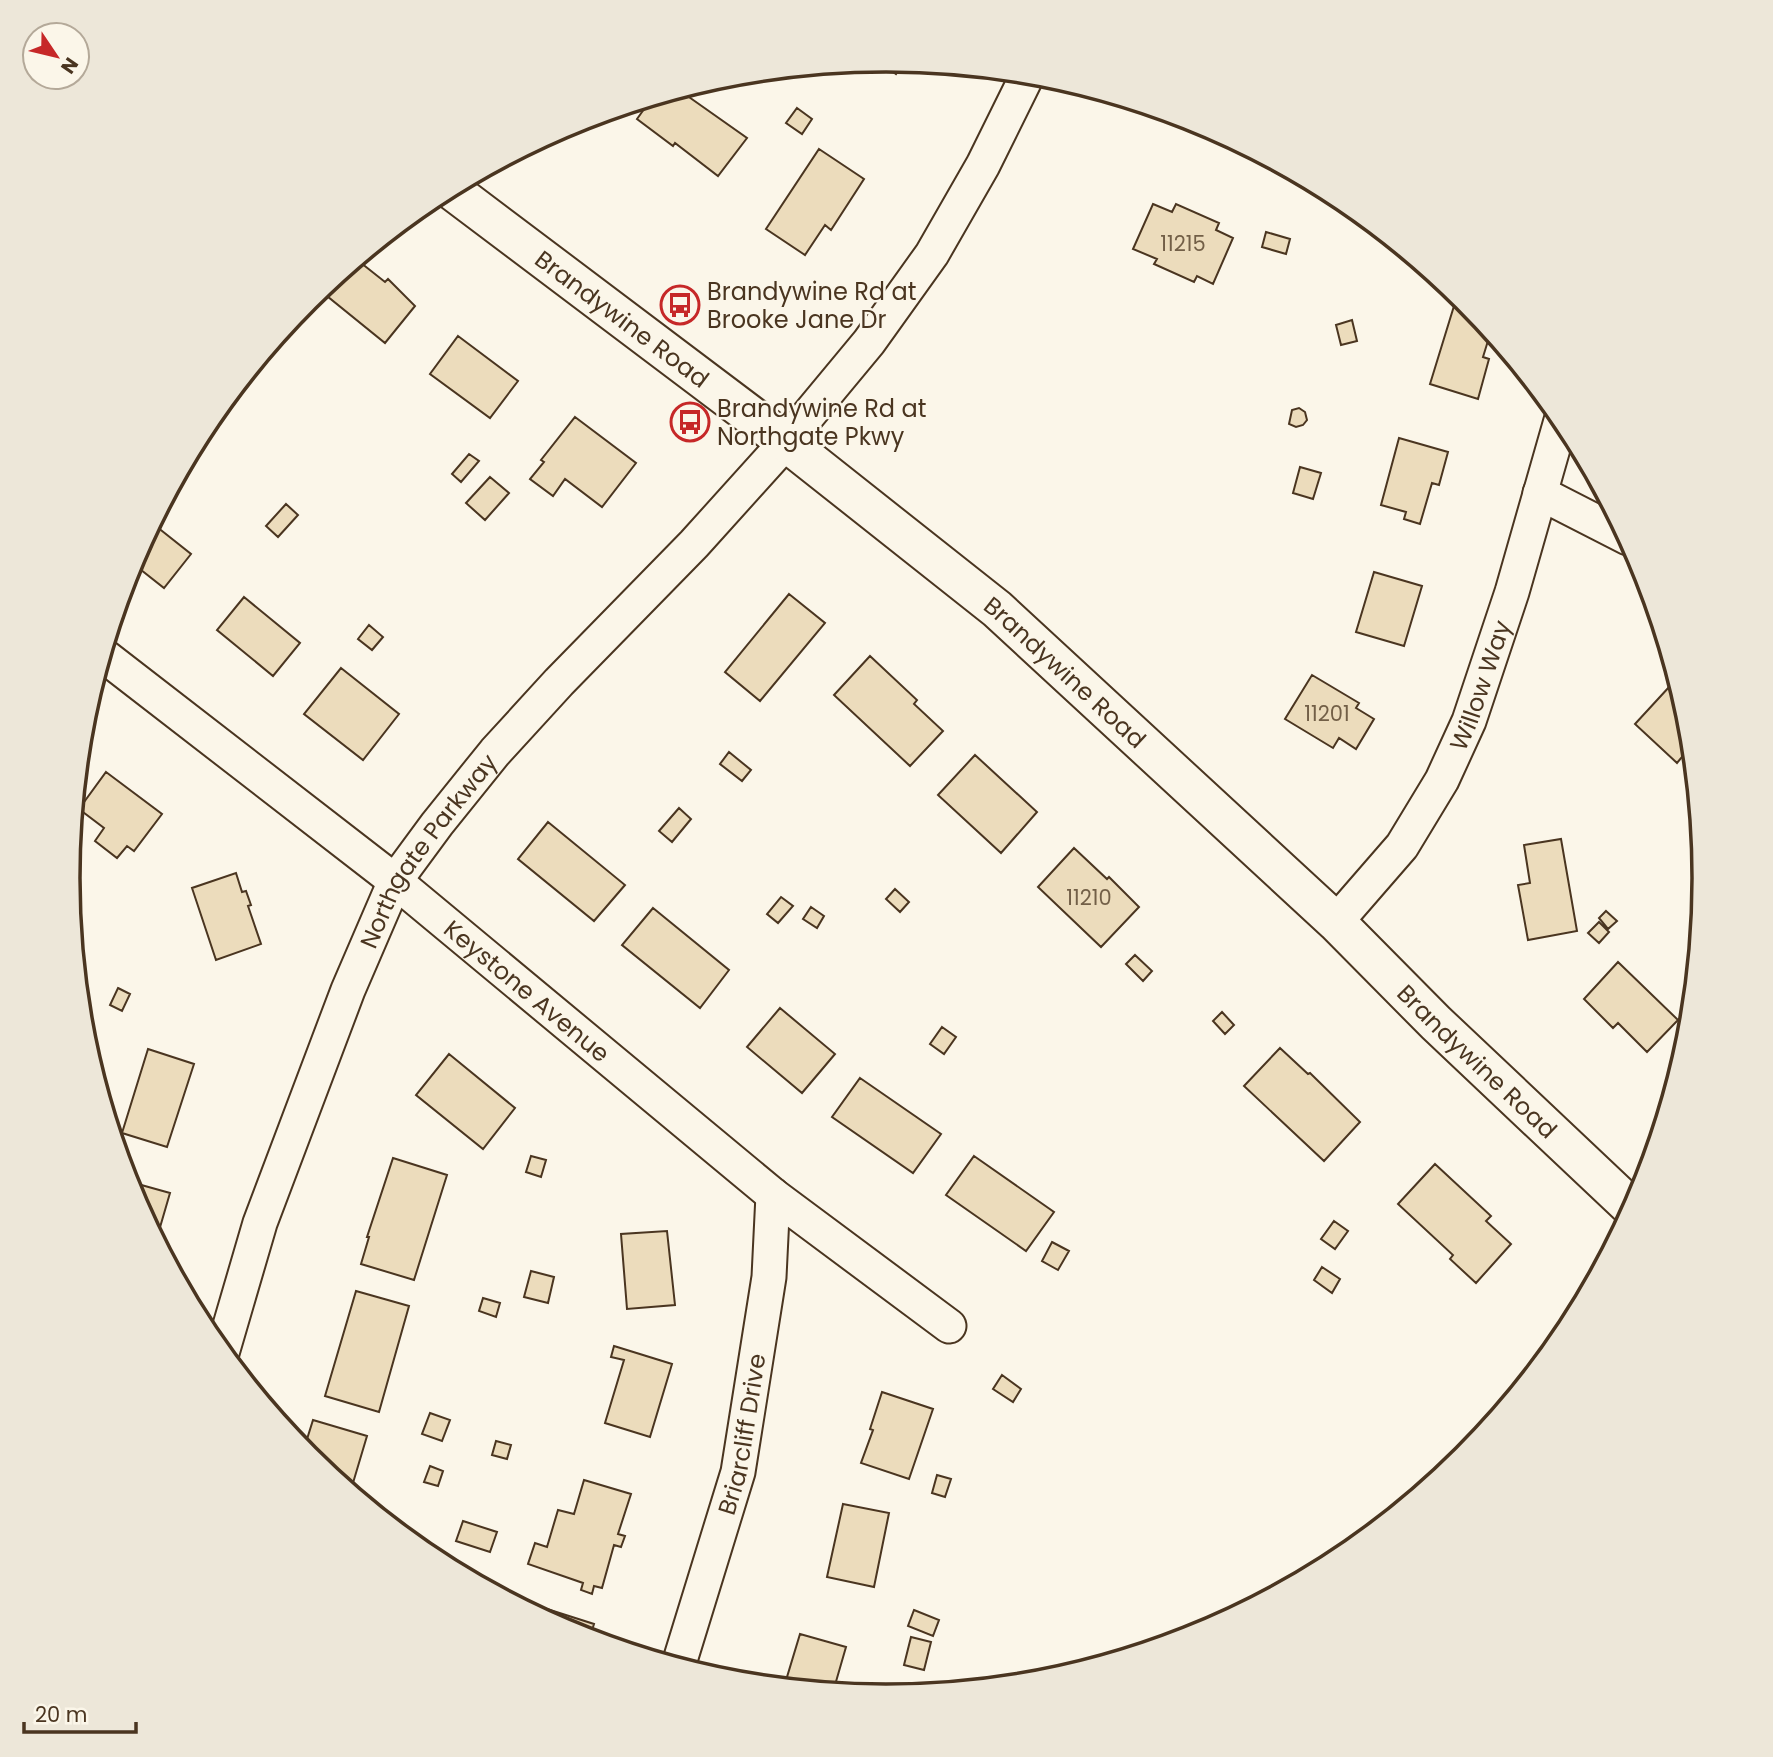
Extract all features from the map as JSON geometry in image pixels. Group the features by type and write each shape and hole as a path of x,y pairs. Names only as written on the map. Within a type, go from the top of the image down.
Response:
{"main road":[{"name":"Brandywine Road","path":"459,195 786,442 997,609 1336,922 1436,1023 1625,1202"}],"street":[{"name":"Northgate Parkway","path":"226,1341 260,1223 348,990 395,881 495,752 559,682 694,544 786,442 869,342 932,254 984,165 1023,84"},
{"name":"Willow Way","path":"1336,922 1402,846 1443,780 1469,721 1512,592 1558,431"},
{"path":"1540,493 1614,531"},
{"name":"Keystone Avenue","path":"110,660 395,881 773,1195 949,1326"},
{"name":"Briarcliff Drive","path":"681,1659 738,1472 769,1277 773,1195"}],"building":[{"path":"688,97 747,138 718,176 675,143 673,146 637,119 644,110"},
{"path":"797,108 812,119 802,134 786,123"},
{"path":"819,149 864,179 831,230 825,225 805,255 766,229"},
{"path":"1153,204 1172,212 1176,204 1219,223 1216,230 1233,238 1213,284 1197,276 1194,282 1154,264 1157,259 1133,249"},
{"path":"1266,232 1290,239 1286,254 1262,247"},
{"path":"363,265 385,282 388,279 415,306 385,343 328,297"},
{"path":"1455,306 1488,341 1483,357 1489,359 1478,399 1430,384"},
{"path":"1352,320 1357,341 1341,345 1336,325"},
{"path":"458,336 518,381 490,418 430,374"},
{"path":"1299,408 1305,412 1307,420 1296,427 1289,424 1292,410"},
{"path":"575,417 636,463 602,507 565,479 553,496 530,479 544,462 541,460"},
{"path":"1399,438 1448,452 1439,485 1432,483 1420,524 1404,519 1406,512 1381,505"},
{"path":"469,454 479,461 461,482 452,474"},
{"path":"1300,467 1321,473 1313,499 1293,493"},
{"path":"490,477 509,493 485,520 466,503"},
{"path":"286,504 298,515 278,537 266,526"},
{"path":"160,529 191,554 164,588 141,570"},
{"path":"1374,572 1422,586 1404,646 1356,632"},
{"path":"789,594 825,623 760,701 725,672"},
{"path":"244,597 300,643 273,676 217,630"},
{"path":"369,625 383,637 372,650 358,639"},
{"path":"870,656 917,700 914,704 943,731 910,766 834,695"},
{"path":"341,668 399,714 363,760 304,714"},
{"path":"1312,675 1359,703 1356,708 1374,719 1356,749 1339,738 1333,748 1285,719"},
{"path":"1670,686 1683,755 1677,763 1635,724"},
{"path":"729,752 751,770 742,781 720,764"},
{"path":"975,755 1037,812 1001,853 938,795"},
{"path":"106,772 162,814 134,851 127,846 117,858 95,841 104,828 83,812 84,803"},
{"path":"679,808 691,819 672,842 659,831"},
{"path":"548,822 625,885 594,921 518,859"},
{"path":"1561,839 1577,931 1528,940 1518,885 1530,883 1524,845"},
{"path":"1074,848 1139,907 1101,947 1038,887"},
{"path":"236,873 242,892 246,891 251,905 248,906 261,944 216,960 192,888"},
{"path":"895,889 909,902 900,912 886,899"},
{"path":"781,897 793,906 778,923 767,914"},
{"path":"811,907 824,916 817,928 803,919"},
{"path":"653,908 729,970 700,1008 622,945"},
{"path":"1606,911 1617,921 1608,929 1599,918"},
{"path":"1599,922 1609,932 1599,943 1588,933"},
{"path":"1135,955 1152,971 1143,981 1126,964"},
{"path":"1618,962 1678,1020 1647,1052 1618,1023 1613,1028 1584,999"},
{"path":"118,988 130,994 122,1011 110,1005"},
{"path":"780,1008 835,1054 802,1093 747,1047"},
{"path":"1222,1012 1234,1025 1225,1034 1213,1021"},
{"path":"942,1027 956,1037 944,1054 930,1044"},
{"path":"1280,1048 1360,1122 1324,1161 1244,1086"},
{"path":"148,1049 194,1064 167,1147 122,1133"},
{"path":"449,1054 515,1108 483,1149 416,1095"},
{"path":"860,1078 941,1134 913,1173 832,1117"},
{"path":"531,1156 546,1160 541,1177 526,1172"},
{"path":"974,1156 1054,1212 1026,1251 946,1195"},
{"path":"393,1158 447,1175 414,1280 361,1264"},
{"path":"1435,1164 1491,1216 1486,1221 1511,1244 1476,1283 1450,1259 1453,1255 1398,1204"},
{"path":"140,1185 170,1193 160,1228"},
{"path":"1334,1221 1348,1231 1335,1249 1321,1239"},
{"path":"667,1231 675,1305 627,1309 621,1234"},
{"path":"1052,1242 1069,1251 1058,1270 1042,1261"},
{"path":"1322,1267 1340,1279 1332,1293 1314,1280"},
{"path":"531,1271 554,1277 548,1303 524,1297"},
{"path":"356,1291 409,1306 379,1412 325,1396"},
{"path":"483,1298 500,1303 496,1317 479,1311"},
{"path":"614,1346 672,1364 650,1437 605,1423 624,1360 611,1357"},
{"path":"1002,1375 1021,1389 1013,1402 993,1389"},
{"path":"882,1392 933,1409 909,1479 861,1463 873,1430 870,1429"},
{"path":"430,1413 450,1420 442,1441 422,1434"},
{"path":"313,1420 367,1436 353,1483 316,1449 307,1439"},
{"path":"496,1441 511,1445 507,1459 492,1455"},
{"path":"430,1466 443,1471 438,1486 424,1482"},
{"path":"937,1475 951,1479 945,1497 932,1493"},
{"path":"584,1480 631,1494 618,1534 625,1536 621,1547 614,1545 602,1588 594,1586 592,1594 581,1590 583,1583 528,1564 535,1543 547,1547 558,1510 574,1514"},
{"path":"843,1504 889,1513 874,1587 827,1577"},
{"path":"463,1521 497,1532 490,1552 456,1541"},
{"path":"547,1610 594,1624 592,1629 578,1624"},
{"path":"914,1610 939,1620 933,1636 908,1626"},
{"path":"800,1634 846,1647 835,1684 787,1679"},
{"path":"911,1637 931,1642 924,1670 904,1665"}],"place":[{"name":"Brandywine Rd at Brooke Jane Dr","path":"680,305"},
{"name":"Brandywine Rd at Northgate Pkwy","path":"690,422"}]}
